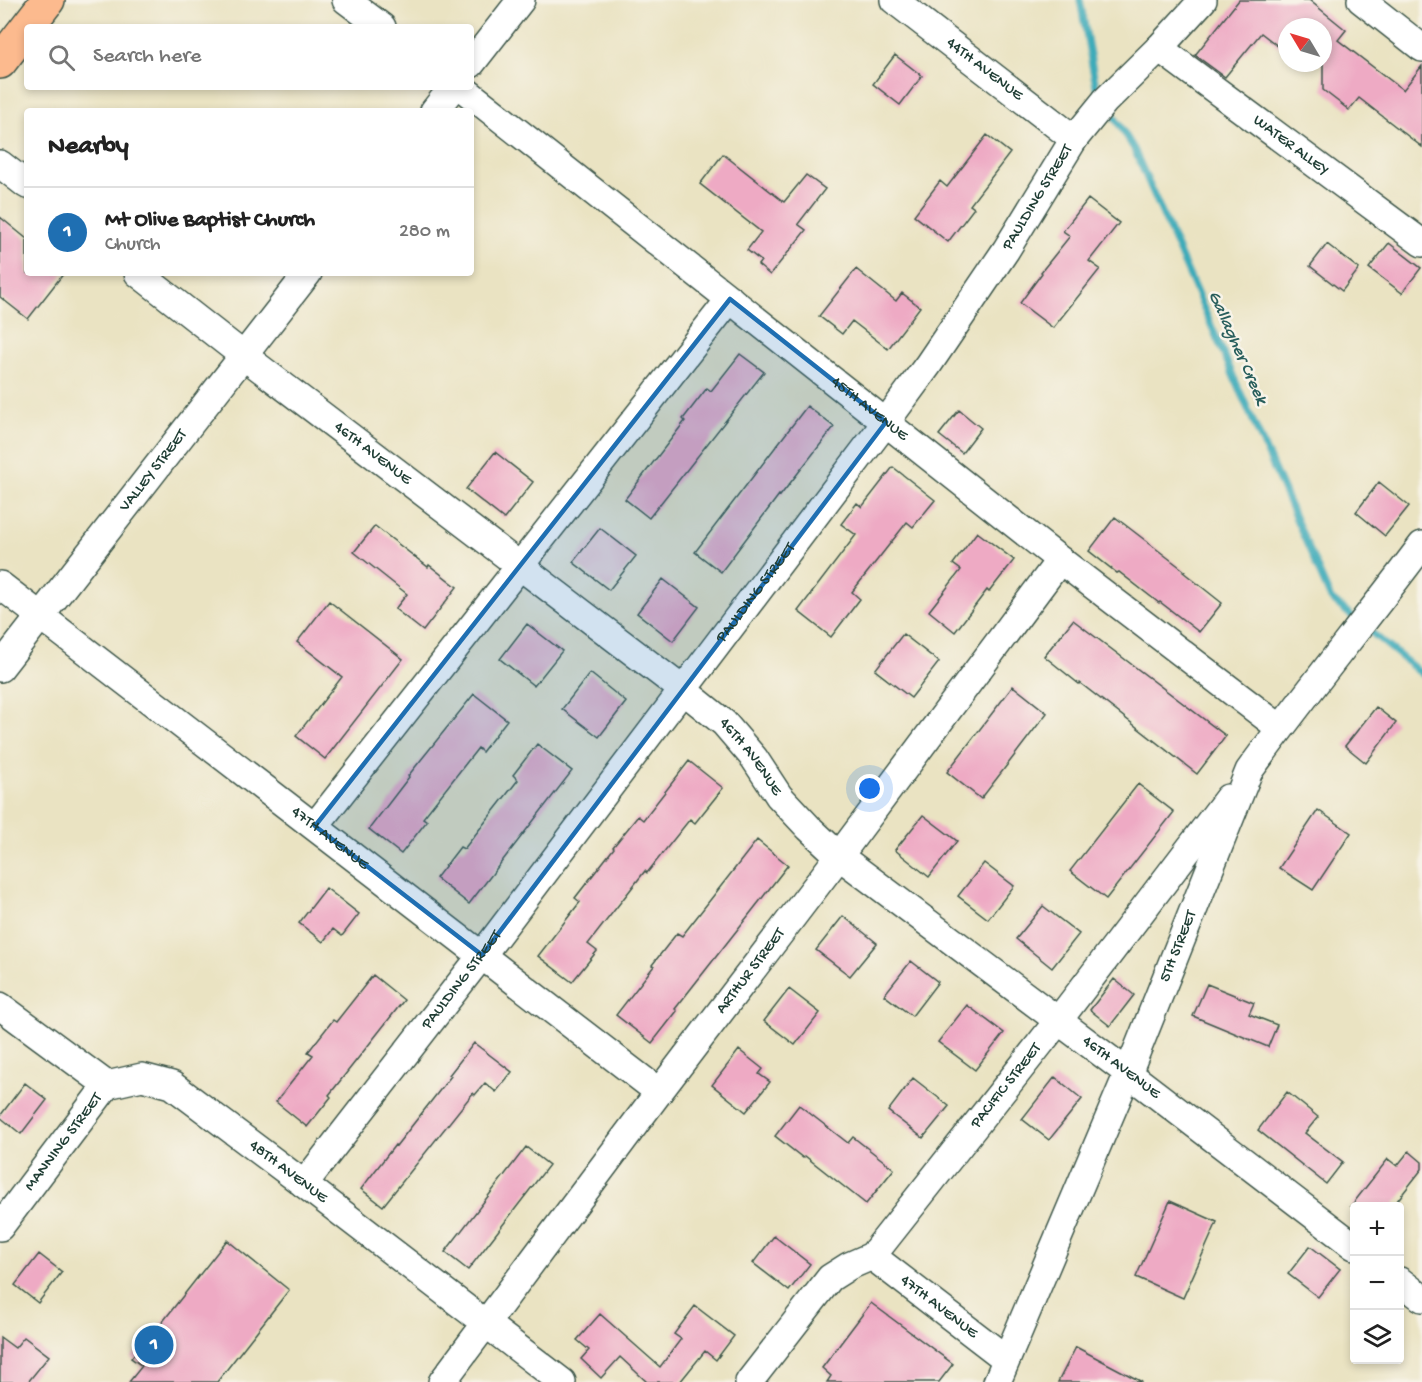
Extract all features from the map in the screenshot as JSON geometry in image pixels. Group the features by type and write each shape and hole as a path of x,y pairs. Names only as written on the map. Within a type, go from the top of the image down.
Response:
{"main road":[{"path":"29,24 48,0"},
{"path":"0,62 24,31"}],"street":[{"path":"346,0 378,24"},
{"path":"474,60 520,0"},
{"name":"44TH AVENUE","path":"894,0 1082,129"},
{"name":"PAULDING STREET","path":"304,1184 482,955 886,422 928,365 1006,250 1082,129 1105,101 1159,48 1203,0"},
{"path":"1361,0 1422,48"},
{"name":"WATER ALLEY","path":"1159,48 1422,243"},
{"path":"436,108 451,90"},
{"name":"45TH AVENUE","path":"465,90 1060,560 1280,728"},
{"path":"0,164 24,183"},
{"name":"46TH AVENUE","path":"142,276 724,723 754,758 779,796 839,856 1128,1072 1350,1243"},
{"name":"VALLEY STREET","path":"0,668 306,276"},
{"path":"315,826 730,299"},
{"name":"5TH STREET","path":"1002,1370 1128,1072 1249,771 1422,545"},
{"name":"ARTHUR STREET","path":"442,1382 1060,560"},
{"name":"47TH AVENUE","path":"0,585 659,1092"},
{"name":"PACIFIC STREET","path":"749,1382 830,1278 849,1266 872,1256 1058,1021 1249,771"},
{"path":"0,1006 107,1085"},
{"name":"48TH AVENUE","path":"107,1085 142,1077 172,1084 561,1382"},
{"name":"MANNING STREET","path":"0,1227 107,1085"},
{"name":"47TH AVENUE","path":"872,1256 1002,1370"},
{"path":"1404,1284 1422,1298"}],"highlighted area":[{"path":"730,299 886,422 482,955 315,826"}],"building":[{"path":"1239,0 1309,0 1331,18 1278,18 1278,46 1261,33 1225,77 1195,55"},
{"path":"1332,19 1346,30 1338,40 1403,90 1422,66 1422,147 1359,98 1349,110 1323,90 1323,72 1332,72"},
{"path":"895,55 922,76 900,105 873,84"},
{"path":"987,135 1010,153 970,205 974,208 948,242 914,215 940,181 947,187"},
{"path":"723,154 784,202 806,175 825,189 798,224 806,230 770,275 758,265 761,261 747,250 761,232 700,184"},
{"path":"1088,199 1119,223 1089,261 1100,269 1053,328 1020,303 1070,236 1063,231"},
{"path":"0,217 24,237 24,276 62,276 28,319 0,297"},
{"path":"1389,243 1421,268 1402,293 1369,268"},
{"path":"1327,244 1359,269 1342,291 1310,266"},
{"path":"856,269 896,301 902,293 920,307 888,349 852,321 842,334 819,316"},
{"path":"740,354 764,372 649,518 625,499 685,421 683,419 707,388 711,391"},
{"path":"807,406 834,427 721,572 695,552"},
{"path":"959,410 981,428 962,453 939,435"},
{"path":"495,452 533,482 504,519 466,489"},
{"path":"893,467 935,500 913,527 907,522 852,592 860,599 831,637 798,611 856,535 841,524 857,503 862,507"},
{"path":"1379,482 1409,506 1385,536 1356,512"},
{"path":"1115,517 1222,603 1199,632 1089,551"},
{"path":"375,526 457,587 423,631 395,609 407,594 354,552"},
{"path":"600,528 636,556 609,590 573,562"},
{"path":"977,532 1014,560 989,592 987,590 955,632 929,611 961,570 953,564"},
{"path":"663,579 699,607 673,641 637,613"},
{"path":"329,601 403,659 325,759 296,736 342,677 297,642"},
{"path":"1073,620 1226,736 1197,774 1044,656"},
{"path":"527,624 562,651 534,686 500,659"},
{"path":"903,634 939,662 911,698 875,670"},
{"path":"590,673 626,702 599,737 562,709"},
{"path":"1013,686 1047,713 981,799 947,772"},
{"path":"474,694 507,720 482,752 478,748 423,818 427,821 401,854 369,829"},
{"path":"1376,707 1396,723 1366,763 1345,746"},
{"path":"537,744 572,771 469,904 436,878 460,847 464,849 518,780 513,775"},
{"path":"689,761 723,788 695,823 690,819 647,873 645,871 588,944 597,951 572,982 538,956 580,902 575,898 613,847 638,816 643,820"},
{"path":"1138,784 1174,812 1106,899 1070,871"},
{"path":"1318,810 1351,833 1313,890 1279,868"},
{"path":"923,815 957,841 929,877 895,850"},
{"path":"757,840 788,865 675,1009 677,1011 652,1043 616,1015 677,933 682,936"},
{"path":"984,863 1014,886 988,919 958,896"},
{"path":"326,888 359,914 342,936 333,929 323,942 299,923"},
{"path":"1043,906 1079,934 1052,968 1016,939"},
{"path":"843,916 877,943 850,976 816,950"},
{"path":"911,961 938,982 912,1016 884,995"},
{"path":"373,975 404,1000 329,1095 331,1097 307,1127 276,1102 313,1055 308,1052 333,1020 336,1022"},
{"path":"1114,979 1134,995 1110,1026 1090,1010"},
{"path":"1207,984 1254,1003 1249,1014 1277,1025 1268,1047 1193,1016"},
{"path":"789,989 820,1013 795,1045 764,1021"},
{"path":"967,1005 1004,1033 975,1070 938,1042"},
{"path":"474,1043 512,1072 496,1092 485,1083 475,1095 473,1093 383,1206 361,1189 451,1076 449,1075"},
{"path":"739,1050 763,1069 759,1074 770,1082 746,1112 712,1085"},
{"path":"1055,1077 1082,1099 1049,1140 1022,1119"},
{"path":"913,1078 949,1106 923,1138 888,1111"},
{"path":"25,1083 47,1100 21,1134 0,1116"},
{"path":"1287,1092 1318,1117 1305,1133 1343,1162 1326,1184 1258,1130"},
{"path":"799,1105 848,1143 853,1137 894,1169 866,1204 805,1156 803,1158 775,1136"},
{"path":"526,1147 549,1165 468,1270 445,1252"},
{"path":"1409,1151 1422,1162 1422,1169 1396,1202 1354,1202 1388,1159 1397,1166"},
{"path":"1170,1201 1217,1222 1183,1298 1136,1277"},
{"path":"774,1236 810,1264 789,1291 753,1263"},
{"path":"227,1240 289,1290 217,1382 129,1382 142,1366 131,1358 151,1333 153,1334"},
{"path":"1310,1246 1340,1269 1318,1297 1288,1274"},
{"path":"39,1254 62,1272 38,1303 15,1285"},
{"path":"871,1303 953,1364 939,1382 827,1382 831,1376 822,1368"},
{"path":"695,1306 734,1336 716,1360 705,1351 680,1382 647,1382 620,1357 601,1378 581,1359 589,1350 577,1340 600,1314 660,1367 681,1339 674,1334"},
{"path":"0,1337 15,1348 24,1337 49,1356 28,1382 0,1382"},
{"path":"1076,1347 1142,1382 1058,1382"}],"waterway":[{"name":"Gallagher Creek","path":"1080,0 1096,87 1101,96"},
{"name":"Gallagher Creek","path":"1109,108 1134,149 1331,599 1358,621"},
{"name":"Gallagher Creek","path":"1366,628 1422,674"}],"place":[{"name":"Mt Olive Baptist Church","path":"154,1345"}]}
